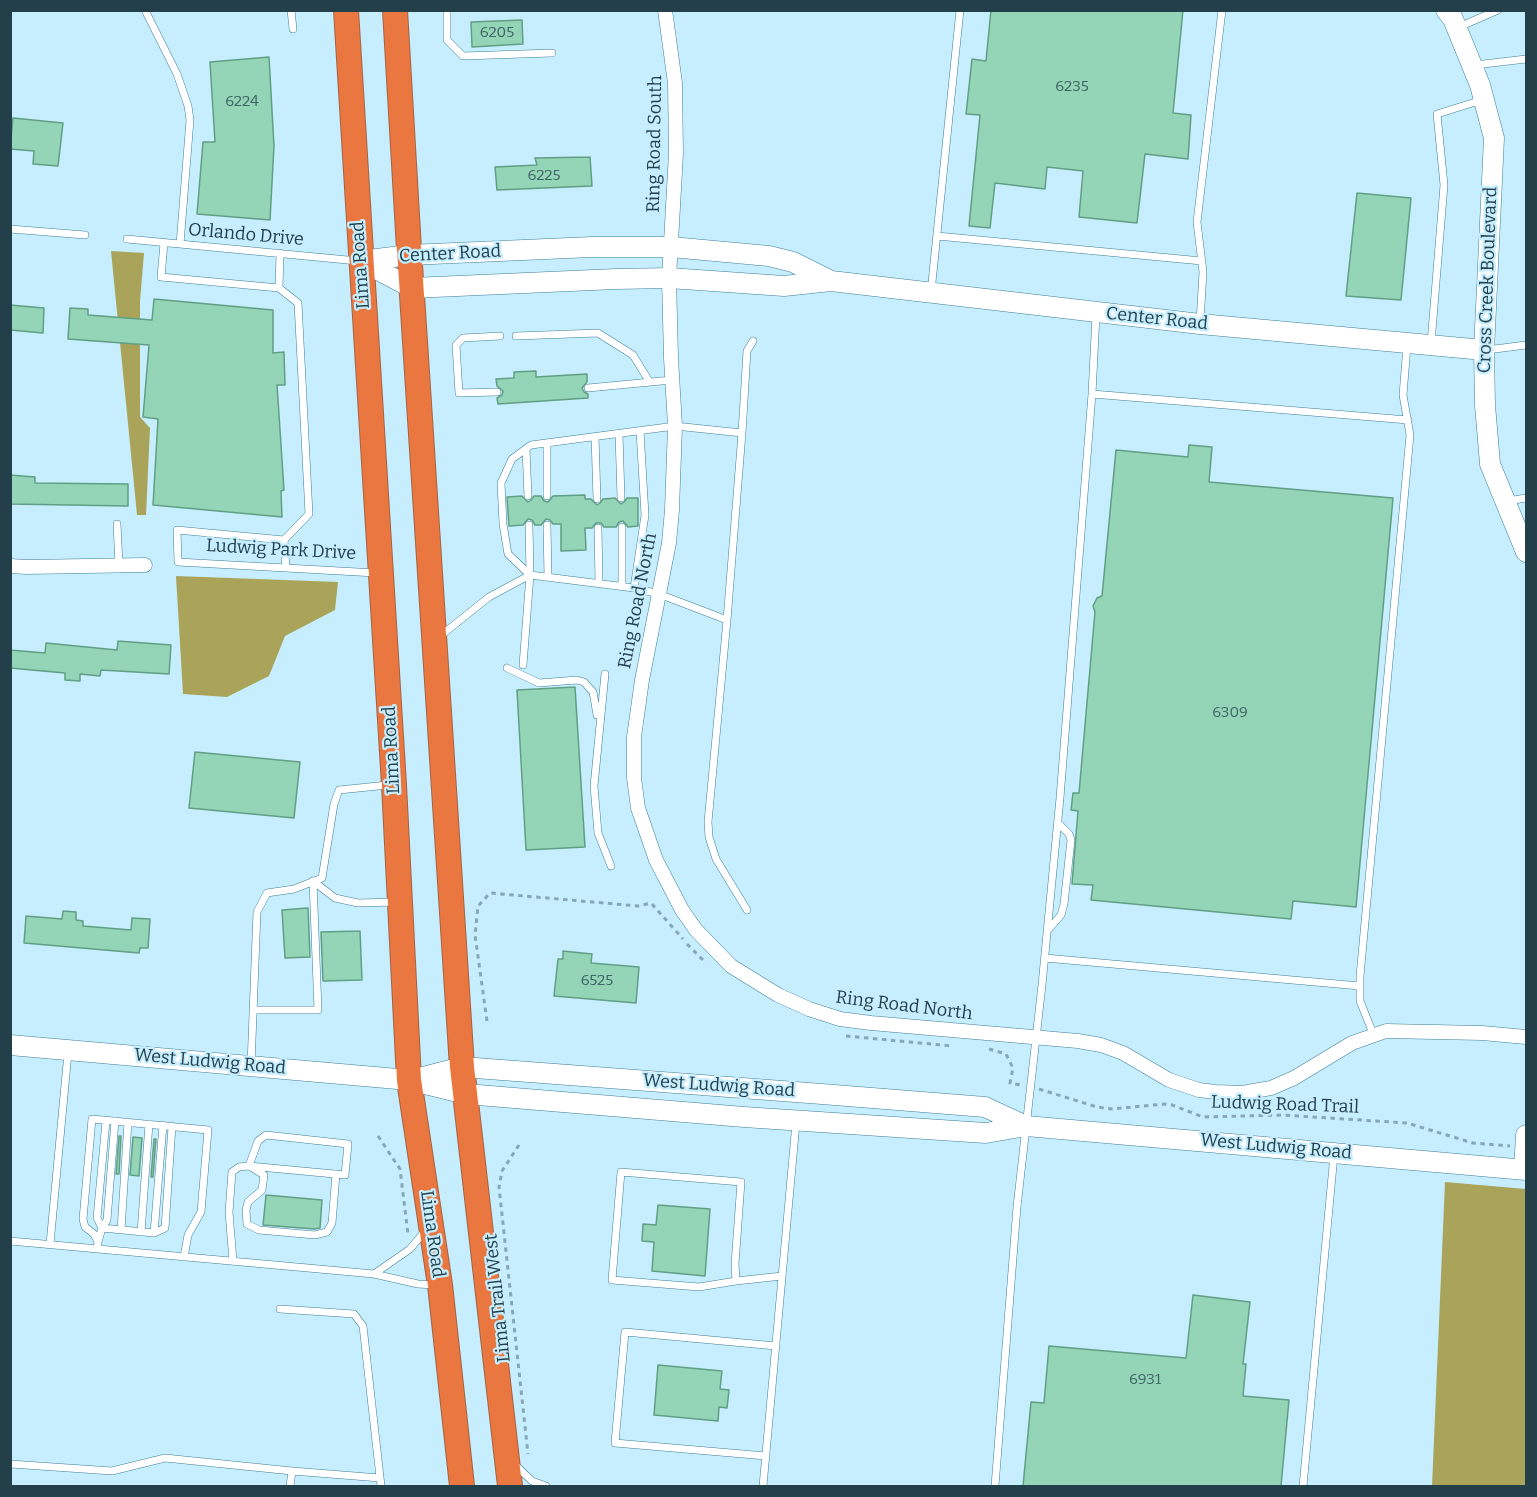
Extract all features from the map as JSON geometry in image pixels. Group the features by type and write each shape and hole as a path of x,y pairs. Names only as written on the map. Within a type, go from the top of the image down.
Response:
{"highway":[{"name":"Lima Road","path":"346,10 394,785 409,1080 440,1285 462,1486"},
{"path":"395,10 462,1067 518,1455 510,1486"}],"street":[{"name":"Ring Road South","path":"665,10 675,82 676,153 669,278"},
{"name":"Cross Creek Boulevard","path":"1446,10 1453,19 1472,66 1494,138 1484,350 1490,464 1527,552"},
{"name":"Center Road","path":"361,261 409,255 592,246 671,247 769,256 793,262 831,281"},
{"name":"Center Road","path":"361,261 412,288 669,278 784,286 831,281 1200,324 1484,350"},
{"name":"Ring Road North","path":"669,278 675,426 669,543 633,737 634,778 638,808 656,860 682,910 696,930 731,966 778,995 809,1009 840,1019 1101,1045 1123,1053 1152,1071 1189,1086 1216,1092 1242,1093 1263,1090 1294,1078 1352,1043 1386,1031 1482,1033 1527,1037"},
{"path":"10,566 145,565"},
{"name":"West Ludwig Road","path":"10,1045 409,1080 466,1094 797,1121 986,1133 1026,1126 1525,1170"},
{"name":"West Ludwig Road","path":"409,1080 462,1067 986,1107 1026,1126"},
{"path":"1525,1170 1526,1141"}],"lane":[{"path":"145,10 177,74 189,113 180,244"},
{"path":"291,10 292,29"},
{"path":"447,10 447,40 463,56 552,53"},
{"path":"931,294 960,10"},
{"path":"1200,324 1203,272 1197,222 1222,10"},
{"path":"1457,28 1486,13 1498,10"},
{"path":"1472,66 1527,59"},
{"path":"1431,345 1444,186 1437,114 1484,100"},
{"path":"10,229 85,236"},
{"path":"937,236 1202,261"},
{"name":"Orlando Drive","path":"127,239 361,261"},
{"path":"164,243 161,277 279,288 298,303 309,514 284,540 286,568"},
{"path":"279,288 280,254"},
{"path":"995,1486 1017,1207 1058,823 1092,394 1096,313"},
{"path":"516,336 598,333 633,355 649,381"},
{"path":"497,392 459,393 456,345 463,338 500,336"},
{"path":"747,910 716,859 708,830 727,620 747,351 753,341"},
{"path":"1374,1036 1360,1001 1360,986 1410,435 1403,395 1407,343"},
{"path":"1484,350 1527,345"},
{"path":"588,388 672,380"},
{"path":"1092,394 1408,420"},
{"path":"530,575 508,554 503,524 501,483 512,459 531,445 675,426 742,433"},
{"path":"634,588 645,515 640,431"},
{"path":"619,434 621,498"},
{"path":"595,437 597,499"},
{"path":"547,443 547,496"},
{"path":"526,449 528,496"},
{"path":"1506,501 1527,498"},
{"path":"117,524 119,565"},
{"path":"523,665 530,575 529,525"},
{"path":"548,525 548,577"},
{"path":"622,527 622,586"},
{"path":"598,528 600,583"},
{"name":"Ludwig Park Drive","path":"284,540 177,530 178,562 381,573"},
{"path":"434,640 489,597 530,575 634,588 659,594 727,620"},
{"path":"507,668 539,683 577,680 584,682 593,693 598,732"},
{"path":"604,674 594,786 598,833 611,866"},
{"path":"251,1066 257,912 267,893 294,889 322,878 334,804 339,790 394,785"},
{"path":"1048,930 1061,915 1064,904 1071,840 1069,834 1058,823"},
{"path":"313,881 335,898 358,903 400,902"},
{"path":"254,1010 318,1010 313,881"},
{"path":"1045,958 1360,986"},
{"path":"50,1244 69,1051"},
{"path":"98,1245 94,1234 85,1227 83,1219 92,1119 208,1130 201,1212 188,1235 184,1257"},
{"path":"102,1228 97,1218 106,1121"},
{"path":"98,1245 102,1228 107,1220 115,1121"},
{"path":"763,1486 797,1121"},
{"path":"121,1230 128,1122"},
{"path":"141,1232 149,1124"},
{"path":"154,1233 163,1125"},
{"path":"102,1228 154,1233 165,1228 172,1126"},
{"path":"233,1261 229,1212 232,1172 239,1167 249,1166 345,1175 348,1144 266,1135 258,1141 249,1166"},
{"path":"1302,1486 1334,1152"},
{"path":"249,1166 264,1175 262,1190 248,1203 246,1210 247,1224 259,1230 315,1235 327,1232 332,1222 336,1174"},
{"path":"736,1281 735,1264 741,1182 621,1172 612,1280 699,1287 782,1276"},
{"path":"374,1274 410,1249 430,1225"},
{"path":"10,1240 98,1245 184,1257 374,1274 418,1284 440,1285"},
{"path":"280,1309 354,1314 363,1326 381,1486"},
{"path":"766,1456 615,1443 625,1332 776,1346"},
{"path":"518,1455 532,1481 546,1486"},
{"path":"10,1464 112,1471 165,1458 380,1478"},
{"path":"290,1486 292,1471"}],"path":[{"path":"487,1022 475,935 478,906 490,893 638,906 651,903 686,943"},
{"name":"Ludwig Road Trail","path":"1045,1090 1097,1107 1112,1109 1164,1104 1203,1117 1282,1115 1407,1124 1473,1143 1526,1141"},
{"path":"378,1136 400,1169 408,1237"},
{"name":"Lima Trail West","path":"518,1455 499,1187 502,1171 519,1145"}],"shaded area":[{"path":"111,251 144,253 140,301 140,417 150,428 146,515 137,515"},
{"path":"176,576 338,582 335,610 285,636 269,676 227,697 183,694"},
{"path":"1445,1182 1526,1189 1526,1486 1432,1486"}],"building":[{"path":"991,10 1183,10 1173,113 1191,115 1188,159 1145,154 1137,223 1079,217 1083,171 1047,167 1045,189 995,183 990,228 969,226 980,115 966,114 972,59 986,61"},
{"path":"522,20 523,44 472,47 471,22"},
{"path":"269,57 274,146 270,220 197,214 203,142 215,142 210,62"},
{"path":"13,118 63,123 58,166 33,164 34,151 10,149"},
{"path":"590,157 592,186 497,190 495,167 537,165 535,158"},
{"path":"1357,193 1411,198 1401,300 1346,296"},
{"path":"154,299 273,310 273,353 284,352 285,385 277,385 284,490 281,491 282,517 153,505 158,419 143,417 149,345 68,339 70,308 88,309 88,315 152,320"},
{"path":"10,305 44,308 43,333 10,330"},
{"path":"536,371 536,377 587,374 587,382 582,388 588,394 588,398 498,404 497,398 502,395 503,391 497,386 496,379 514,378 514,372"},
{"path":"1189,445 1212,447 1209,482 1393,498 1356,907 1293,901 1291,919 1091,900 1093,885 1072,884 1078,811 1071,810 1073,793 1079,793 1095,612 1093,606 1097,598 1102,596 1116,450 1188,457"},
{"path":"10,475 35,477 35,483 128,484 128,506 10,504"},
{"path":"585,495 585,499 591,499 597,505 603,499 615,498 621,504 627,498 638,498 638,526 628,527 623,521 619,522 616,527 604,527 601,523 596,523 592,528 585,528 586,550 561,551 561,524 553,524 546,519 541,525 535,525 532,520 528,519 523,525 509,526 507,497 522,496 528,502 534,496 541,496 544,501 548,502 553,496"},
{"path":"118,641 171,645 169,674 101,670 100,676 80,674 80,681 65,680 65,673 10,668 10,650 45,653 46,643 117,650"},
{"path":"575,687 585,847 526,850 517,690"},
{"path":"195,752 300,762 294,818 189,808"},
{"path":"308,908 310,957 285,958 282,910"},
{"path":"63,911 76,912 76,920 83,921 83,926 131,930 132,918 150,919 148,948 140,948 139,953 24,943 26,916 62,919"},
{"path":"360,931 362,980 323,981 321,932"},
{"path":"563,951 592,954 591,963 639,967 636,1003 554,996 558,959 563,959"},
{"path":"119,1136 121,1136 119,1174 116,1174"},
{"path":"133,1137 142,1138 139,1176 130,1175"},
{"path":"154,1139 156,1139 153,1177 151,1177"},
{"path":"266,1195 322,1200 320,1228 263,1225"},
{"path":"658,1205 710,1209 705,1276 652,1271 654,1242 642,1241 643,1224 656,1225"},
{"path":"1193,1295 1250,1302 1243,1364 1246,1364 1243,1396 1289,1400 1281,1486 1023,1486 1031,1402 1044,1403 1049,1346 1186,1358"},
{"path":"658,1365 722,1371 720,1389 729,1390 727,1408 719,1407 718,1421 654,1415"}]}
